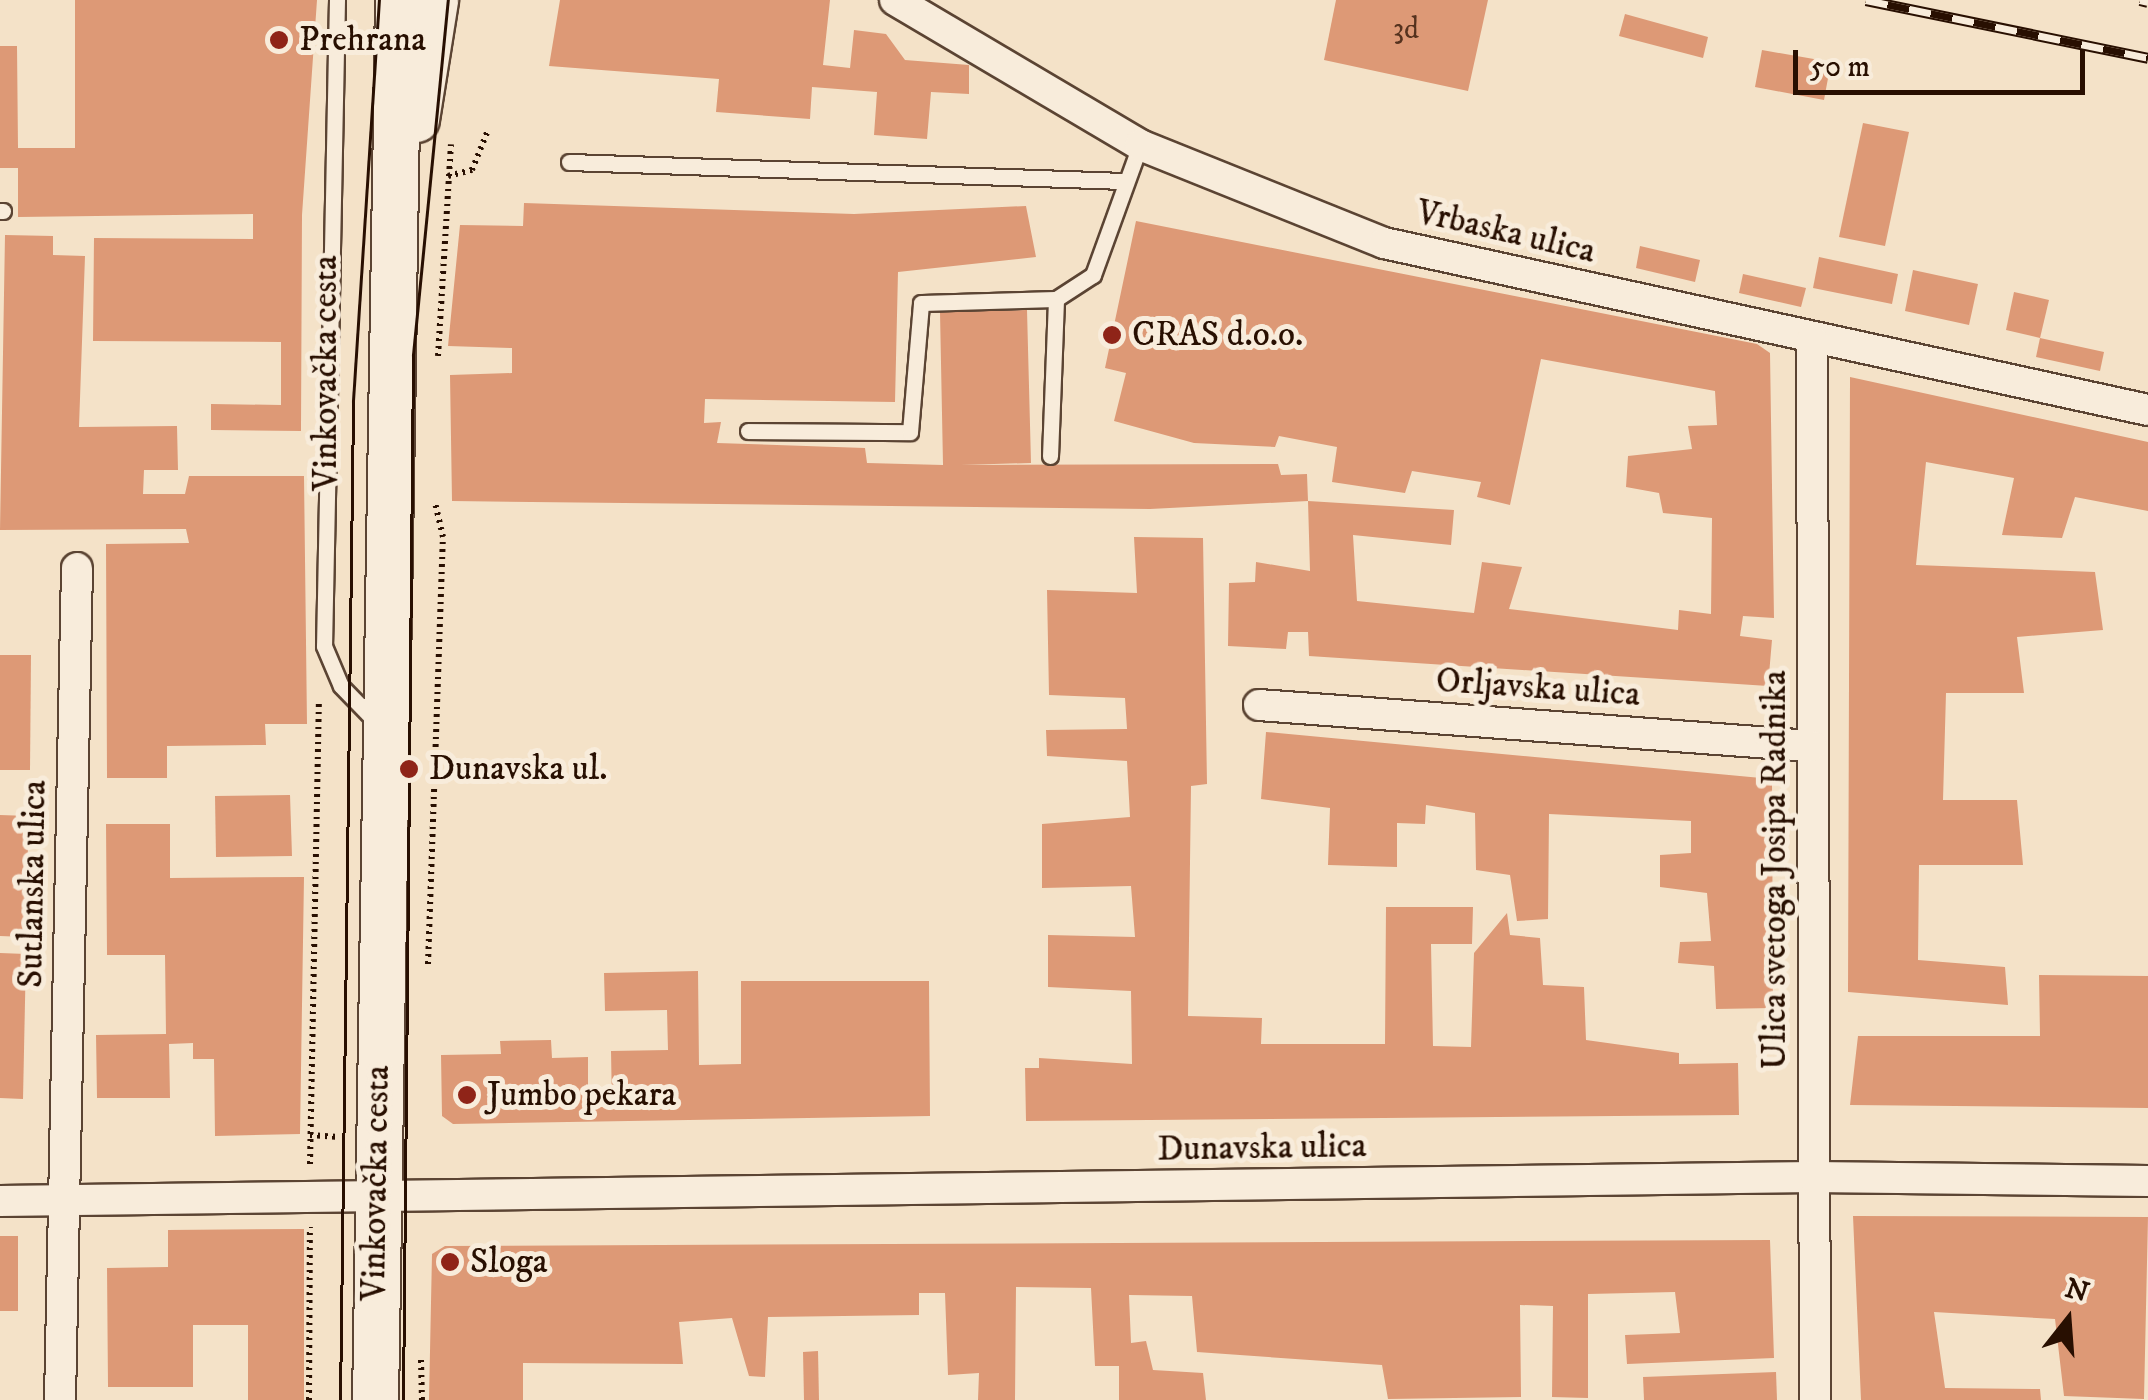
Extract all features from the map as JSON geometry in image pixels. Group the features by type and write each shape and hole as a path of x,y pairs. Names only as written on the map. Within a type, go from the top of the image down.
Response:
{"main road":[{"name":"Vinkovačka cesta","path":"375,1400 381,726 396,219 398,0"},
{"name":"Vinkovačka cesta","path":"396,219 434,0"}],"street":[{"name":"Vrbaska ulica","path":"894,0 1140,145 1384,243 1812,340 2148,410"},
{"name":"Ulica svetoga Josipa Radnika","path":"1812,340 1816,1400"},
{"name":"Sutlanska ulica","path":"60,1400 76,568"},
{"name":"Orljavska ulica","path":"1259,704 1811,746"},
{"name":"Dunavska ulica","path":"376,1197 1813,1177 2148,1181"},
{"path":"0,1201 376,1197"}],"lane":[{"name":"Vinkovačka cesta","path":"337,0 324,646 352,702 381,726"},
{"path":"748,432 910,432 921,303 1056,299 1093,275 1140,145"},
{"path":"569,162 1124,181"},
{"path":"1050,456 1056,299"}],"path":[{"path":"448,176 472,170 488,130"},
{"path":"309,1400 310,1135 324,646"}],"building":[{"path":"75,0 317,0 302,215 301,431 211,430 211,404 281,405 281,342 93,341 94,238 253,239 253,214 18,217 18,168 0,168 0,46 17,46 18,148 75,148"},
{"path":"560,0 830,0 823,65 850,68 854,30 886,34 905,60 969,65 969,94 931,92 927,139 874,135 877,92 812,87 810,119 716,112 719,79 549,66"},
{"path":"1336,0 1488,0 1468,91 1324,60"},
{"path":"1625,14 1708,37 1703,58 1619,36"},
{"path":"1762,50 1831,62 1824,100 1755,87"},
{"path":"1863,123 1909,132 1885,246 1839,237"},
{"path":"524,203 854,214 1026,206 1036,257 898,272 895,402 705,399 704,423 721,422 717,443 865,448 867,463 943,465 940,312 1027,310 1031,463 961,465 1278,464 1281,475 1307,474 1308,501 1150,509 452,501 450,375 512,373 512,348 448,346 460,225 523,226"},
{"path":"1136,221 1757,344 1770,353 1774,618 1743,616 1740,636 1772,640 1768,686 1309,656 1308,632 1288,632 1286,649 1228,646 1229,583 1255,582 1256,562 1310,571 1308,501 1454,510 1451,545 1353,535 1357,601 1474,613 1482,562 1522,567 1509,609 1678,630 1679,610 1711,614 1712,518 1663,513 1659,493 1626,487 1628,456 1692,449 1688,426 1717,425 1715,391 1541,359 1510,505 1477,497 1481,482 1412,471 1405,493 1332,482 1337,447 1279,436 1275,447 1194,443 1114,421 1126,373 1105,368"},
{"path":"5,235 53,236 53,255 85,256 79,427 177,426 178,470 144,470 143,494 185,494 189,476 304,476 307,724 265,724 266,745 167,746 167,778 107,778 106,544 189,543 186,529 0,530"},
{"path":"1640,246 1700,260 1695,282 1636,268"},
{"path":"1819,257 1898,274 1892,304 1813,288"},
{"path":"1913,270 1978,284 1969,325 1905,311"},
{"path":"1743,274 1806,288 1801,307 1739,293"},
{"path":"2014,292 2049,300 2040,338 2006,330"},
{"path":"2040,338 2104,352 2100,371 2036,357"},
{"path":"1850,377 2148,442 2148,511 2075,497 2062,538 2002,535 2014,478 1926,462 1916,565 2095,572 2103,630 2017,637 2024,693 1946,693 1943,800 2017,800 2023,865 1919,865 1918,960 2005,967 2008,1005 1848,992"},
{"path":"1134,537 1203,538 1207,784 1191,786 1188,1016 1262,1018 1261,1044 1385,1044 1386,907 1473,907 1472,944 1431,944 1433,1046 1471,1047 1474,953 1507,913 1510,935 1540,938 1543,985 1584,987 1586,1040 1679,1053 1679,1064 1738,1063 1739,1115 1026,1121 1025,1068 1039,1068 1039,1058 1132,1064 1131,991 1048,987 1048,935 1135,937 1131,886 1042,888 1042,824 1130,817 1127,761 1047,756 1046,730 1127,729 1125,698 1049,695 1047,590 1137,593"},
{"path":"0,655 31,655 30,770 0,770"},
{"path":"1266,732 1772,779 1773,1008 1716,1009 1714,966 1678,963 1680,942 1711,941 1707,893 1660,887 1660,855 1691,853 1691,821 1549,814 1548,919 1517,921 1510,875 1476,870 1475,813 1426,805 1425,824 1397,823 1397,867 1328,865 1330,808 1261,799"},
{"path":"290,795 292,856 216,857 215,796"},
{"path":"0,815 29,816 25,937 0,936"},
{"path":"106,824 170,824 170,878 304,877 300,1134 215,1136 214,1059 193,1059 193,1043 169,1044 170,1098 97,1098 96,1035 166,1034 165,955 107,955"},
{"path":"0,953 26,954 23,1099 0,1098"},
{"path":"698,971 699,1065 741,1064 741,981 929,981 930,1116 453,1124 442,1116 441,1055 501,1054 500,1041 551,1040 552,1058 588,1057 588,1107 612,1107 611,1051 668,1050 667,1010 605,1011 604,973"},
{"path":"2039,975 2148,976 2148,1108 1850,1105 1858,1036 2040,1036"},
{"path":"1853,1216 2148,1217 2144,1399 2064,1396 2055,1319 1934,1312 1945,1388 2040,1389 2041,1400 1861,1400"},
{"path":"304,1229 304,1400 248,1400 248,1325 193,1325 193,1387 108,1387 107,1268 168,1267 168,1230"},
{"path":"0,1236 18,1236 18,1311 0,1311"},
{"path":"1770,1240 1774,1358 1627,1364 1625,1335 1680,1333 1675,1292 1588,1294 1588,1398 1552,1397 1553,1306 1520,1305 1521,1397 1388,1399 1382,1365 1197,1352 1192,1296 1129,1295 1131,1343 1146,1341 1153,1370 1203,1373 1206,1400 1119,1400 1119,1366 1095,1366 1091,1288 1016,1287 1015,1400 978,1400 979,1373 948,1375 945,1293 919,1293 919,1315 768,1317 765,1377 749,1376 732,1318 679,1322 683,1364 523,1363 523,1400 429,1400 432,1254 445,1246"},
{"path":"818,1351 819,1400 804,1400 803,1352"},
{"path":"1776,1372 1777,1400 1644,1400 1643,1377"}],"tram line":[{"path":"340,1400 353,401 379,0"},
{"path":"403,1400 413,355 448,0"}],"railway":[{"path":"1866,0 2148,58"},
{"path":"2140,0 2148,2"}],"place":[{"name":"Prehrana","path":"279,40"},
{"name":"CRAS d.o.o.","path":"1112,335"},
{"name":"Dunavska ul.","path":"409,769"},
{"name":"Jumbo pekara","path":"467,1095"},
{"name":"Sloga","path":"450,1262"}]}
